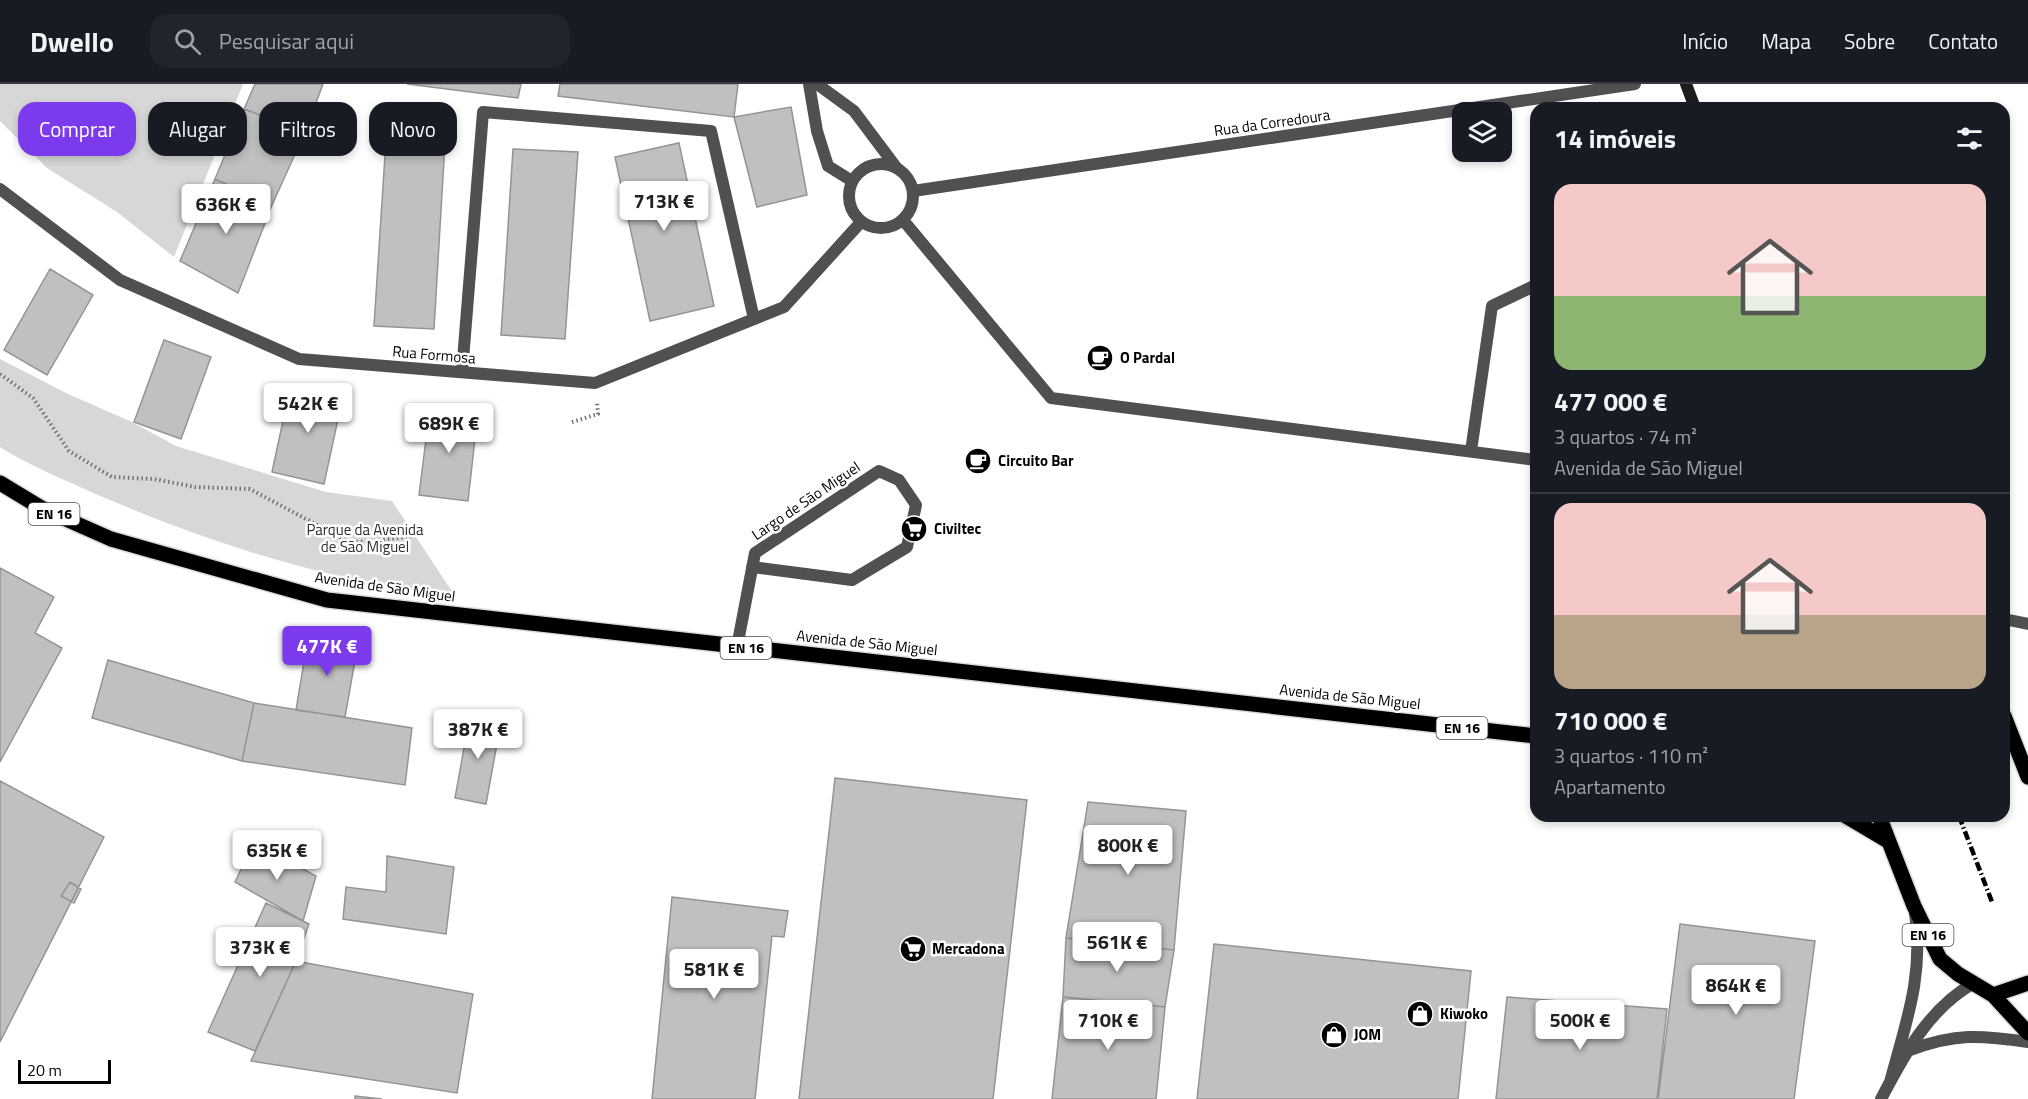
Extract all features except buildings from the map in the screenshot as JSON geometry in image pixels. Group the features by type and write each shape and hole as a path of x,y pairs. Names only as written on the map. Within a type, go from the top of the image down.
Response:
{"main road":[{"path":"1686,84 1693,102"},
{"name":"Avenida de São Miguel","path":"0,483 43,509 111,539 327,600 1530,735"},
{"path":"2010,731 2028,777"},
{"path":"1856,822 1888,841"},
{"name":"EN 16","path":"1881,822 1914,906 1940,959 1958,974 1993,995 2028,1033"},
{"path":"1993,995 2028,983"}],"street":[{"path":"809,84 817,131 828,166 852,182"},
{"path":"817,84 854,111 896,167 904,173 913,191 910,212 903,220 887,228 878,229 861,222 850,203 852,182 858,173 876,164 896,167"},
{"name":"Rua da Corredoura","path":"913,191 1635,84"},
{"path":"462,372 483,112 711,130 754,319"},
{"name":"Rua Formosa","path":"0,189 120,280 300,359 595,382 784,307 861,222"},
{"path":"903,220 1051,398 1530,459"},
{"path":"1471,451 1492,306 1530,288"},
{"name":"Largo de São Miguel","path":"737,647 752,567 755,553 879,471 899,480 916,505 907,547 852,580 752,567"},
{"path":"2010,620 2028,624"},
{"path":"1890,1082 1917,974 1918,942 1914,906"},
{"path":"1881,1099 1925,1026 1943,1005 1974,983"},
{"path":"1910,1050 1932,1041 1963,1036 2028,1042"}],"path":[{"path":"0,374 33,398 69,452 112,477 154,479 195,487 250,489 351,543 415,536"},
{"path":"572,422 598,414 595,382"}],"green space":[{"path":"0,84 243,84 236,102 148,102 148,156 214,156 174,257 117,212 47,168 35,156 136,156 136,102 18,102 18,139 0,121"},
{"name":"Parque da Avenida de São Miguel","path":"0,359 68,394 132,422 176,446 326,492 392,501 455,596 339,576 247,551 127,507 23,460 0,447"}],"railway":[{"path":"1961,822 1992,902"}],"place":[{"name":"O Pardal","path":"1100,358"},
{"name":"Circuito Bar","path":"978,461"},
{"name":"Civiltec","path":"914,529"},
{"name":"Mercadona","path":"913,949"},
{"name":"Kiwoko","path":"1420,1014"},
{"name":"JOM","path":"1334,1035"}]}
